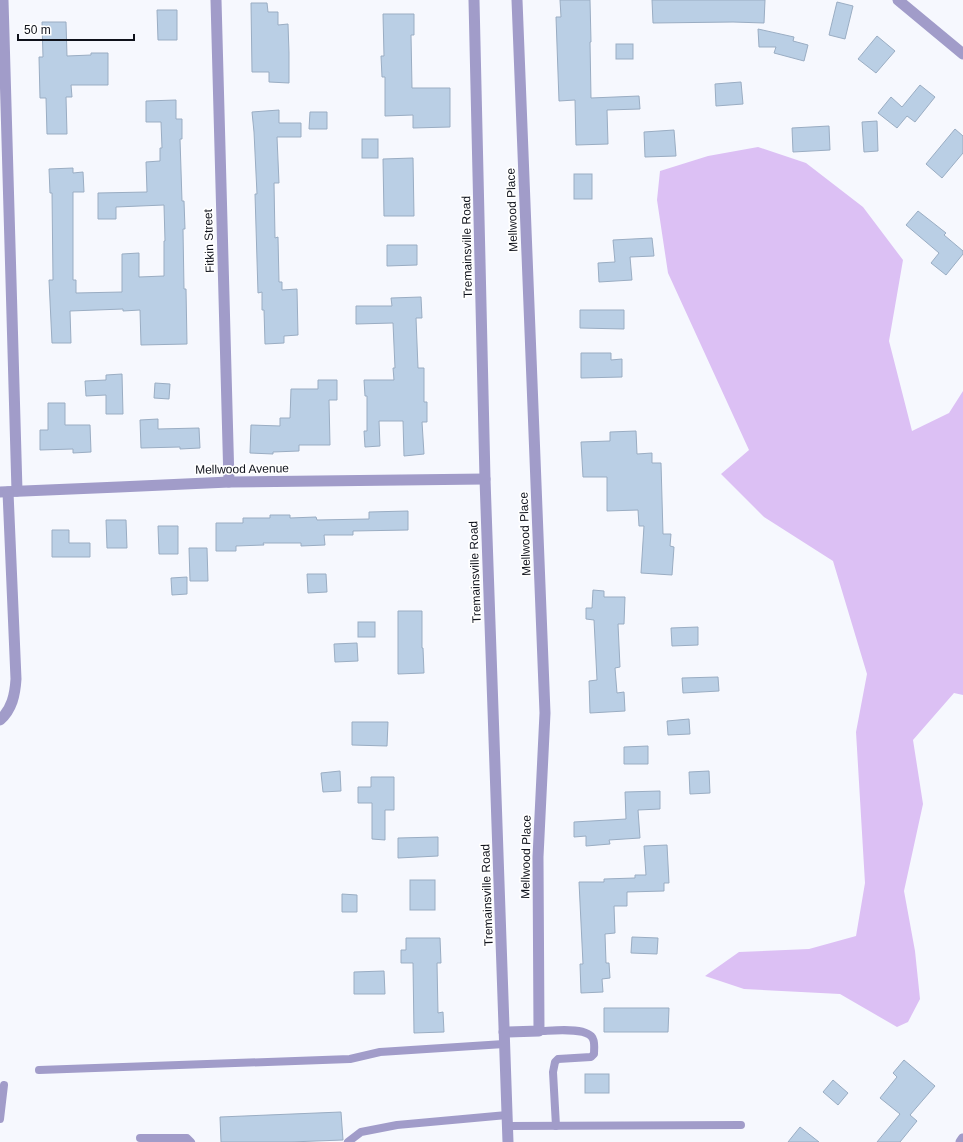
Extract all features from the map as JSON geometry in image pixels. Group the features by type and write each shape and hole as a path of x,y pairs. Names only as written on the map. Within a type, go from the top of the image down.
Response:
{"street":[{"path":"0,720 9,709 15,694 16,679 8,492 2,0"},
{"name":"Fitkin Street","path":"216,0 229,482"},
{"name":"Tremainsville Road","path":"474,0 485,479 508,1142"},
{"name":"Mellwood Place","path":"517,0 545,713 538,857 540,1031"},
{"path":"898,0 963,54"},
{"name":"Mellwood Avenue","path":"8,492 229,482 485,479"},
{"path":"504,1032 540,1031"},
{"path":"960,1142 963,1139"}],"lane":[{"path":"540,1031 578,1031 590,1034 594,1039 594,1054 591,1057 558,1059 555,1062 553,1072 556,1126"},
{"path":"39,1070 350,1059 380,1052 504,1044"},
{"path":"0,1119 4,1085"},
{"path":"348,1142 361,1132 397,1125 507,1115"},
{"path":"507,1126 741,1125"},
{"path":"140,1138 187,1138 191,1142"}],"shaded area":[{"path":"758,147 806,163 863,207 903,260 889,341 912,431 949,413 963,391 963,695 954,693 913,740 923,804 904,891 915,951 920,999 908,1022 897,1027 840,994 744,989 705,976 739,952 809,949 856,936 865,883 856,732 867,674 833,561 764,517 721,474 749,450 668,273 657,200 660,171 708,156"}],"building":[{"path":"560,0 590,0 591,98 639,96 640,109 607,110 608,144 576,145 575,100 559,101 556,17 561,17"},
{"path":"652,0 765,0 764,23 653,23"},
{"path":"837,2 853,6 845,39 829,35"},
{"path":"251,3 267,3 268,12 278,12 278,25 288,24 289,83 269,82 269,72 252,72"},
{"path":"157,10 177,10 177,40 158,40"},
{"path":"383,14 414,14 414,35 411,35 412,88 450,88 450,127 413,128 413,115 385,116 385,77 382,77 381,56 384,56"},
{"path":"42,22 66,22 67,56 91,55 91,53 108,53 108,85 71,85 72,97 66,97 67,134 47,134 46,98 40,98 39,57 43,57"},
{"path":"758,29 794,37 793,41 808,45 804,61 774,53 776,47 759,47"},
{"path":"877,36 895,51 876,73 858,59"},
{"path":"616,44 633,44 633,59 616,59"},
{"path":"741,82 743,104 716,106 715,84"},
{"path":"920,85 935,97 915,122 907,116 897,128 878,113 891,97 902,107"},
{"path":"176,100 176,119 182,119 182,139 180,139 182,201 184,201 185,229 183,229 184,289 186,289 187,344 141,345 140,310 123,311 123,309 70,311 71,343 52,343 49,280 53,280 52,193 50,193 49,169 73,168 73,173 83,172 84,192 73,192 73,280 76,280 76,293 122,292 122,254 139,253 139,277 164,276 164,205 116,207 116,219 98,219 98,193 147,192 146,162 160,161 160,148 162,148 161,122 146,122 146,101"},
{"path":"279,110 279,123 301,123 301,137 277,137 279,183 274,183 275,238 278,237 279,282 282,282 282,290 297,289 298,335 284,336 284,343 265,344 262,292 258,293 255,194 257,194 252,112"},
{"path":"310,112 327,112 327,129 309,129"},
{"path":"877,121 878,151 864,152 862,122"},
{"path":"829,126 830,150 793,152 792,128"},
{"path":"955,129 963,136 963,153 942,178 926,164"},
{"path":"674,130 676,156 645,157 644,132"},
{"path":"362,139 378,139 378,158 362,158"},
{"path":"413,158 414,216 384,216 383,159"},
{"path":"574,174 592,174 592,199 574,199"},
{"path":"918,211 946,233 944,235 963,251 963,254 946,275 931,263 939,253 906,225"},
{"path":"652,238 654,256 630,257 632,280 599,282 598,263 615,262 613,240"},
{"path":"387,245 417,245 417,265 387,266"},
{"path":"421,297 422,318 416,318 418,368 424,368 424,402 427,402 427,422 422,422 424,454 404,456 403,421 379,421 380,446 365,447 364,431 367,431 367,396 365,396 364,380 394,380 393,368 395,368 393,323 356,324 356,306 392,306 391,298"},
{"path":"580,310 624,310 624,329 580,328"},
{"path":"581,353 611,353 611,360 622,359 622,377 581,378"},
{"path":"122,374 123,414 106,414 106,395 86,396 85,381 106,380 106,375"},
{"path":"318,380 337,380 337,400 329,400 330,445 299,445 299,451 273,452 273,454 250,453 251,425 280,426 280,418 290,418 291,389 318,389"},
{"path":"155,383 170,384 169,399 154,398"},
{"path":"48,403 65,403 65,425 90,425 91,452 73,453 73,449 40,450 40,430 48,430"},
{"path":"158,419 158,429 199,428 200,448 141,448 140,420"},
{"path":"636,431 637,454 652,453 652,463 661,463 663,534 671,534 670,546 674,547 672,575 641,573 644,526 639,526 638,510 607,511 607,477 583,477 581,442 610,441 610,432"},
{"path":"408,511 408,530 353,531 353,535 324,535 325,545 301,546 301,543 263,543 264,545 236,546 236,551 216,551 216,523 243,523 243,518 270,518 270,515 290,515 290,518 316,517 317,520 369,519 369,512"},
{"path":"106,520 126,520 127,548 107,548"},
{"path":"158,526 178,526 178,554 159,554"},
{"path":"52,530 69,530 69,543 90,543 90,557 52,557"},
{"path":"189,548 207,548 208,581 190,581"},
{"path":"307,574 326,574 327,592 308,593"},
{"path":"187,577 187,594 172,595 171,578"},
{"path":"593,590 604,591 604,597 625,597 624,624 618,624 620,667 615,668 617,693 624,692 625,711 590,713 589,681 597,680 594,620 586,619 586,608 592,608"},
{"path":"398,611 422,611 424,673 398,674"},
{"path":"358,622 375,622 375,637 358,637"},
{"path":"698,627 698,645 672,646 671,628"},
{"path":"357,643 358,661 335,662 334,644"},
{"path":"718,677 719,691 683,693 682,678"},
{"path":"689,719 690,734 668,735 667,721"},
{"path":"352,722 388,722 387,746 352,745"},
{"path":"648,746 648,764 624,764 624,747"},
{"path":"340,771 341,791 323,792 321,773"},
{"path":"709,771 710,793 690,794 689,772"},
{"path":"371,777 394,777 394,810 385,810 385,840 372,839 372,803 358,803 358,787 371,787"},
{"path":"660,791 660,809 638,810 640,838 609,840 610,844 586,846 586,836 574,837 574,822 626,819 625,792"},
{"path":"438,837 438,856 398,858 398,838"},
{"path":"667,845 669,883 664,883 664,891 627,892 627,906 614,906 615,933 605,934 606,963 609,963 610,978 602,979 603,992 581,993 580,964 583,964 579,882 604,882 604,879 635,878 635,875 646,875 644,846"},
{"path":"410,880 435,880 435,910 410,910"},
{"path":"342,894 357,895 357,912 342,912"},
{"path":"632,937 658,938 657,954 631,953"},
{"path":"406,938 440,938 441,963 437,963 438,1013 443,1012 444,1032 414,1033 413,963 401,963 401,950 406,950"},
{"path":"384,971 385,994 354,994 354,972"},
{"path":"604,1008 669,1008 668,1032 604,1032"},
{"path":"904,1060 935,1086 910,1115 917,1121 900,1142 877,1142 900,1114 880,1098 897,1077 893,1073"},
{"path":"585,1074 609,1074 609,1093 585,1093"},
{"path":"833,1080 848,1093 838,1105 823,1092"},
{"path":"341,1112 343,1140 221,1142 220,1117"},
{"path":"800,1127 819,1142 788,1142"}]}
